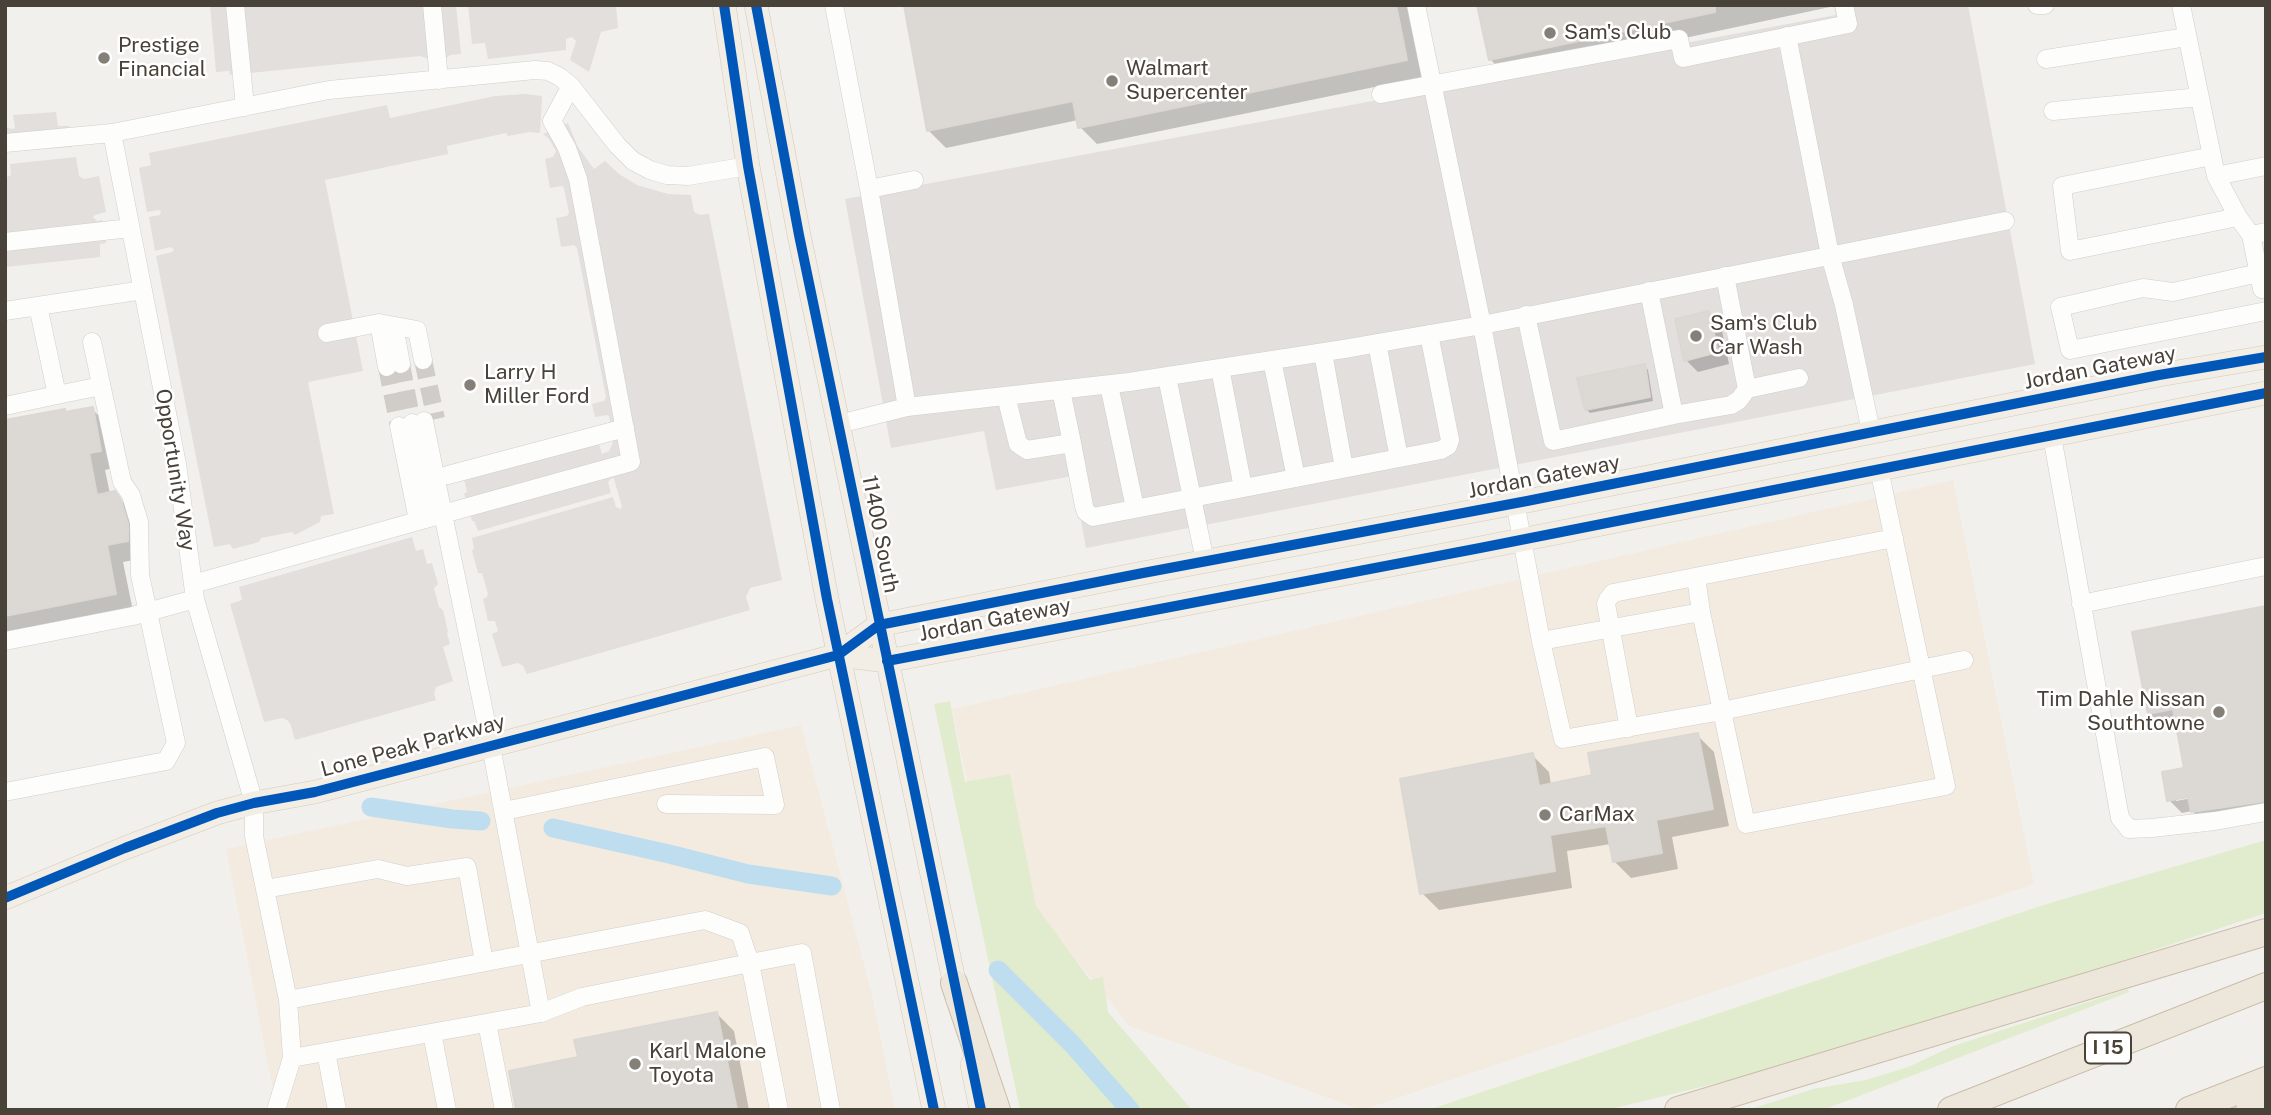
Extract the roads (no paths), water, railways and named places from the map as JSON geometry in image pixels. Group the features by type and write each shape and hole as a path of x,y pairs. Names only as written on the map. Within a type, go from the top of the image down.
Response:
{"highway":[{"path":"1678,1110 2266,932"},
{"path":"954,983 997,1110"},
{"name":"I 15","path":"1951,1110 2266,986"},
{"path":"2189,1110 2266,1080"},
{"path":"2249,1110 2266,1103"}],"main road":[{"path":"724,5 748,166 838,655 934,1110"},
{"name":"11400 South","path":"756,5 799,234 981,1110"},
{"name":"Jordan Gateway","path":"838,655 879,625 1871,431 2266,357"},
{"name":"Jordan Gateway","path":"838,655 887,661 2266,394"},
{"path":"1871,431 1879,469"},
{"name":"Lone Peak Parkway","path":"5,898 124,848 217,813 315,792 838,655"}],"street":[{"path":"235,5 245,107"},
{"path":"432,5 439,80"},
{"path":"834,5 907,407"},
{"path":"1416,5 1482,325 1541,641 1563,739 1723,711 1965,660"},
{"path":"1381,94 1679,38 1683,58 1847,24 1844,5"},
{"path":"2036,5 2045,5"},
{"path":"2181,5 2216,176 2238,217 2258,234 2263,289 2173,292 2143,288 2060,307 2070,350 2266,310"},
{"path":"1787,36 1830,255 1844,305 1871,431"},
{"path":"2046,59 2188,37"},
{"path":"5,143 112,133 329,90 535,70 548,71 571,86 617,145 633,161 650,170 667,176 688,176 748,166"},
{"path":"5,641 149,612 194,591 437,516 631,462 578,179 567,148 552,121 571,86"},
{"path":"2053,111 2200,97"},
{"name":"Opportunity Way","path":"112,133 177,464 194,591 254,803 254,836 288,1000 292,1058"},
{"path":"2212,156 2062,186 2070,251 2238,217"},
{"path":"2216,176 2266,166"},
{"path":"869,188 914,180"},
{"path":"839,424 907,407 1167,377 1482,325 2005,221"},
{"path":"5,242 130,228"},
{"path":"1726,276 1747,389"},
{"path":"5,311 143,290"},
{"path":"1650,291 1674,415"},
{"path":"38,306 57,395"},
{"path":"1526,315 1553,441 1731,405 1739,400 1747,389 1799,377"},
{"path":"327,333 393,326 417,330 406,363 393,326"},
{"path":"1061,390 1086,512 1093,517 1441,450 1448,446 1450,440 1429,334"},
{"path":"5,792 166,761 176,743 139,575 139,522 131,495 122,482 92,342"},
{"path":"1377,343 1399,458"},
{"path":"1323,352 1345,468"},
{"path":"1272,360 1296,478"},
{"path":"1220,368 1243,488"},
{"path":"1167,377 1205,561"},
{"path":"1109,385 1135,508"},
{"path":"5,406 101,386"},
{"path":"1006,396 1018,444 1027,450 1072,443"},
{"path":"418,422 448,475 437,516"},
{"path":"418,422 437,516"},
{"path":"418,422 437,516 491,746 541,1013"},
{"path":"448,475 625,428"},
{"path":"2052,436 2120,818 2129,829 2215,821 2266,812"},
{"path":"1696,577 1746,824 1946,786 1879,469"},
{"path":"1629,728 1606,604 1614,593 1894,538"},
{"path":"2081,604 2266,566"},
{"path":"1541,641 1701,612"},
{"path":"503,811 765,757 775,805 666,804"},
{"path":"265,889 378,869 407,876 467,867 484,962"},
{"path":"288,1000 705,920 740,933 750,963 779,1110"},
{"path":"276,1110 292,1058 541,1013 582,997 802,953 831,1110"},
{"path":"487,1023 504,1110"},
{"path":"432,1033 447,1110"},
{"path":"326,1052 337,1110"}],"waterway":[{"path":"371,807 481,821"},
{"path":"553,828 748,874 832,886"},
{"path":"998,970 1072,1044 1130,1110"}],"tunnel":[{"path":"423,360 436,419"},
{"path":"401,364 412,423"},
{"path":"387,367 399,426"}],"place":[{"name":"Sam's Club","path":"1550,33"},
{"name":"Prestige Financial","path":"104,58"},
{"name":"Walmart Supercenter","path":"1112,81"},
{"name":"Sam's Club Car Wash","path":"1696,336"},
{"name":"Larry H Miller Ford","path":"470,385"},
{"name":"Tim Dahle Nissan Southtowne","path":"2219,712"},
{"name":"CarMax","path":"1545,815"},
{"name":"Karl Malone Toyota","path":"635,1064"}]}
